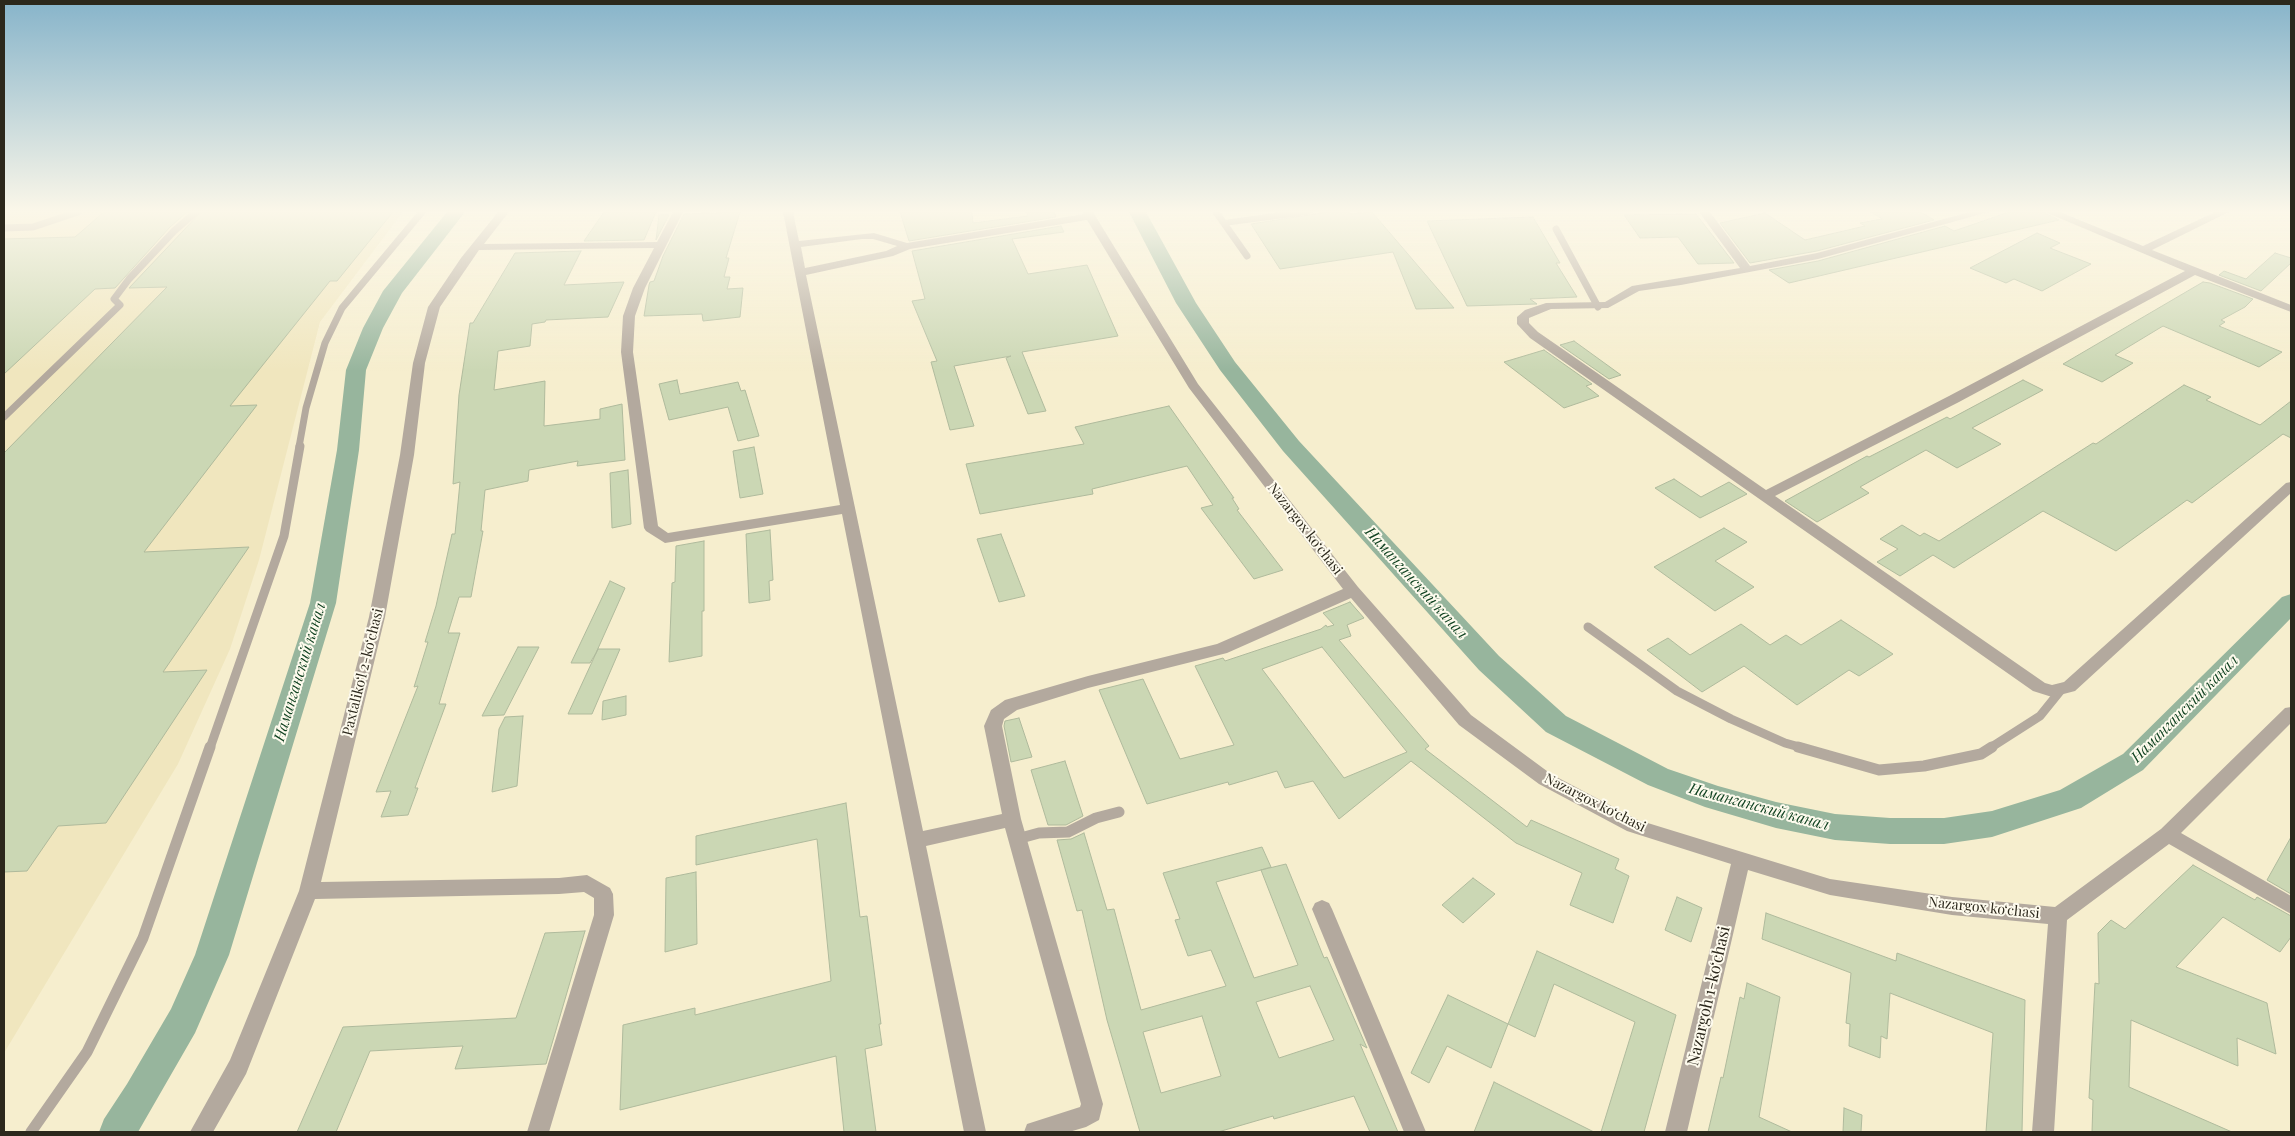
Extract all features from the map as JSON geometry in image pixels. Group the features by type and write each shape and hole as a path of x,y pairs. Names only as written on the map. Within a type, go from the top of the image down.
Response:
{"street":[{"name":"Paxtalikoʻl 2-koʻchasi","path":"201,1132 238,1067 309,891 377,617 407,455 418,363 434,307 463,265"},
{"path":"652,265 640,288 629,316 627,352 651,528 665,538 848,508"},
{"path":"798,265 975,1132"},
{"path":"799,273 837,265"},
{"name":"Nazargox koʻchasi","path":"1120,265 1193,385 1353,591 1465,720 1545,779 1633,826 1830,887 1952,906 2058,916 2168,834 2291,713"},
{"path":"1742,265 1746,270"},
{"path":"1772,265 1681,282 1636,288 1608,305 1550,305 1529,312 1523,317 1523,324 1534,335 2039,687 2052,691 2069,687 2291,486"},
{"path":"2179,265 2291,309"},
{"path":"1764,496 1954,399 2193,271"},
{"path":"1035,1132 1086,1116 1091,1112 1092,1104 1012,819 993,726 997,714 1011,705 1080,685 1221,649 1353,591"},
{"path":"916,840 1012,819"},
{"path":"2168,834 2291,906"},
{"name":"Nazargoh 1-koʻchasi","path":"1676,1132 1741,860"},
{"path":"309,891 559,886 587,883 603,894 604,915 538,1132"},
{"path":"1322,910 1369,1018 1415,1132"},
{"path":"2043,1132 2058,916"}],"lane":[{"path":"4,417 120,305 114,299 142,265"},
{"path":"30,1132 87,1052 143,938 284,536 306,408 325,344 342,308 378,265"},
{"path":"1576,265 1598,306"},
{"path":"1588,627 1677,691 1731,719 1785,743 1879,770 1924,766 1981,754 2040,716 2061,690"},
{"path":"1018,839 1039,833 1068,832 1096,818 1119,812"}],"shaded area":[{"path":"4,265 363,265 320,322 259,560 230,649 178,764 4,1053"}],"building":[{"path":"4,265 136,265 115,288 95,289 4,374"},
{"path":"151,265 350,265 337,281 330,281 230,406 257,405 144,552 249,547 163,672 207,670 106,823 58,826 27,871 4,872 4,453 167,287 129,288"},
{"path":"508,265 574,265 564,285 624,282 608,317 546,320 545,322 532,324 530,346 498,351 494,390 545,381 544,426 600,419 600,409 622,404 625,460 577,466 578,461 529,470 528,481 485,490 481,531 483,531 471,597 459,597 448,633 460,633 439,704 446,704 415,788 418,788 408,815 381,817 391,791 376,792 418,686 414,687 428,642 425,642 436,606 452,534 455,534 460,482 453,484 459,395 470,323 473,323"},
{"path":"660,265 727,265 724,277 730,277 727,289 743,288 740,317 703,321 702,314 644,316 649,285 650,282 654,281"},
{"path":"916,265 1024,265 1028,274 1087,265 1118,336 1022,352 1046,411 1028,414 1006,358 1011,356 954,366 974,426 950,430 931,362 937,361 912,301 925,299"},
{"path":"1277,265 1306,265 1280,269"},
{"path":"1398,265 1417,265 1454,308 1416,309"},
{"path":"1448,265 1557,265 1577,297 1530,299 1537,304 1467,306"},
{"path":"1796,265 1866,265 1789,283 1769,270"},
{"path":"1976,265 2089,265 2042,291 2014,279 2006,283 1970,268"},
{"path":"2262,265 2289,265 2261,291 2219,275 2224,271 2246,279"},
{"path":"2203,282 2253,299 2245,307 2221,320 2225,322 2219,326 2282,352 2259,367 2163,326 2115,355 2133,363 2102,382 2063,364"},
{"path":"1574,341 1621,375 1609,379 1560,345"},
{"path":"1544,350 1592,384 1586,386 1599,396 1564,408 1504,362"},
{"path":"677,380 680,394 738,382 741,391 745,390 759,436 738,441 728,407 669,420 659,384"},
{"path":"2023,380 2043,390 1972,428 2001,444 1957,468 1926,450 1860,487 1869,493 1817,522 1785,501 1867,456 1869,457 1947,417 1950,419"},
{"path":"2184,385 2211,397 2206,400 2260,425 2291,401 2291,438 2283,434 2192,503 2187,500 2116,551 2043,511 1954,568 1933,555 1900,576 1877,562 1898,549 1880,539 1902,525 1920,536 1924,533 1939,541 2093,443 2096,444"},
{"path":"1169,406 1234,498 1232,498 1239,509 1237,510 1283,570 1254,579 1201,508 1213,505 1187,466 1092,489 1093,494 980,514 966,464 1084,444 1075,427"},
{"path":"754,447 763,494 740,498 733,451"},
{"path":"628,470 631,524 612,528 610,473"},
{"path":"1674,479 1701,497 1729,482 1747,494 1700,518 1655,488"},
{"path":"1724,528 1747,542 1715,561 1754,587 1715,611 1654,567"},
{"path":"770,530 773,580 769,581 770,600 749,603 746,534"},
{"path":"1001,534 1025,596 999,602 977,539"},
{"path":"704,541 702,656 669,662 672,583 675,582 676,546"},
{"path":"610,581 625,588 596,653 590,663 571,663"},
{"path":"1350,602 1364,618 1347,625 1351,636 1339,640 1429,746 1425,749 1527,827 1531,820 1619,859 1615,869 1629,876 1613,923 1570,905 1582,873 1516,843 1411,761 1339,819 1313,781 1285,788 1277,771 1229,785 1228,782 1147,804 1099,690 1143,679 1180,759 1234,745 1195,666 1223,658 1225,661 1321,629 1326,625 1327,627 1334,625 1323,613","holes":["1322,647 1407,752 1344,778 1262,669"]},
{"path":"1841,620 1893,654 1859,676 1849,670 1797,705 1744,666 1702,692 1647,650 1668,638 1690,655 1741,624 1770,645 1786,635 1801,645"},
{"path":"518,647 539,647 504,715 482,716"},
{"path":"598,649 620,649 592,714 568,714"},
{"path":"626,696 626,715 602,720 603,701"},
{"path":"523,716 517,786 492,792 499,729 505,717"},
{"path":"1019,718 1032,757 1011,762 1004,726 1005,721"},
{"path":"1065,761 1083,816 1066,825 1048,825 1031,770"},
{"path":"846,803 860,917 867,916 881,1024 879,1024 882,1045 865,1049 876,1132 844,1132 836,1056 620,1110 623,1025 695,1008 695,1015 831,981 817,839 696,865 696,836"},
{"path":"1084,833 1107,910 1114,909 1141,1010 1226,986 1211,950 1188,956 1175,920 1180,919 1163,873 1262,847 1271,867 1261,870 1286,864 1324,958 1327,957 1367,1048 1360,1044 1398,1132 1370,1132 1354,1096 1274,1119 1273,1116 1218,1132 1140,1132 1107,1020 1082,910 1077,911 1057,840 1071,839","holes":["1261,870 1298,965 1254,978 1216,882","1310,986 1334,1040 1279,1058 1256,1002","1202,1016 1221,1076 1161,1093 1143,1032"]},
{"path":"2291,837 2291,894 2267,880"},
{"path":"2193,865 2255,900 2257,897 2291,916 2291,937 2280,952 2223,917 2176,967 2267,1003 2276,1054 2237,1038 2238,1066 2131,1020 2129,1087 2232,1132 2092,1132 2093,1100 2089,1098 2095,983 2099,984 2098,933 2111,920 2125,929"},
{"path":"696,872 697,944 665,952 666,878"},
{"path":"1473,878 1495,894 1463,923 1442,905"},
{"path":"1677,897 1702,908 1691,942 1665,930"},
{"path":"1766,913 1896,961 1897,953 2025,1000 2022,1132 1986,1132 1993,1033 1890,993 1887,1039 1881,1036 1880,1058 1849,1046 1850,1024 1846,1023 1851,973 1762,939"},
{"path":"585,931 546,1064 455,1069 463,1046 370,1051 336,1132 297,1132 343,1027 516,1018 545,933"},
{"path":"1537,951 1676,1015 1644,1132 1601,1132 1635,1022 1554,984 1535,1037 1508,1024"},
{"path":"1747,983 1780,997 1759,1117 1792,1132 1708,1132 1721,1077 1723,1078 1740,997 1744,999"},
{"path":"1448,995 1508,1024 1491,1068 1447,1046 1429,1083 1411,1073"},
{"path":"1494,1082 1594,1132 1474,1132"},
{"path":"1844,1108 1862,1115 1861,1132 1843,1132"}],"waterway":[{"name":"Наманганский канал","path":"117,1132 140,1097 183,1021 212,955 323,603 348,450 356,370 373,328 393,291 414,265"},
{"name":"Наманганский канал","path":"1166,265 1186,303 1227,366 1291,446 1489,663 1556,724 1658,777 1716,798 1776,815 1835,827 1890,831 1944,831 1992,824 2070,799 2133,762 2291,603"}]}
